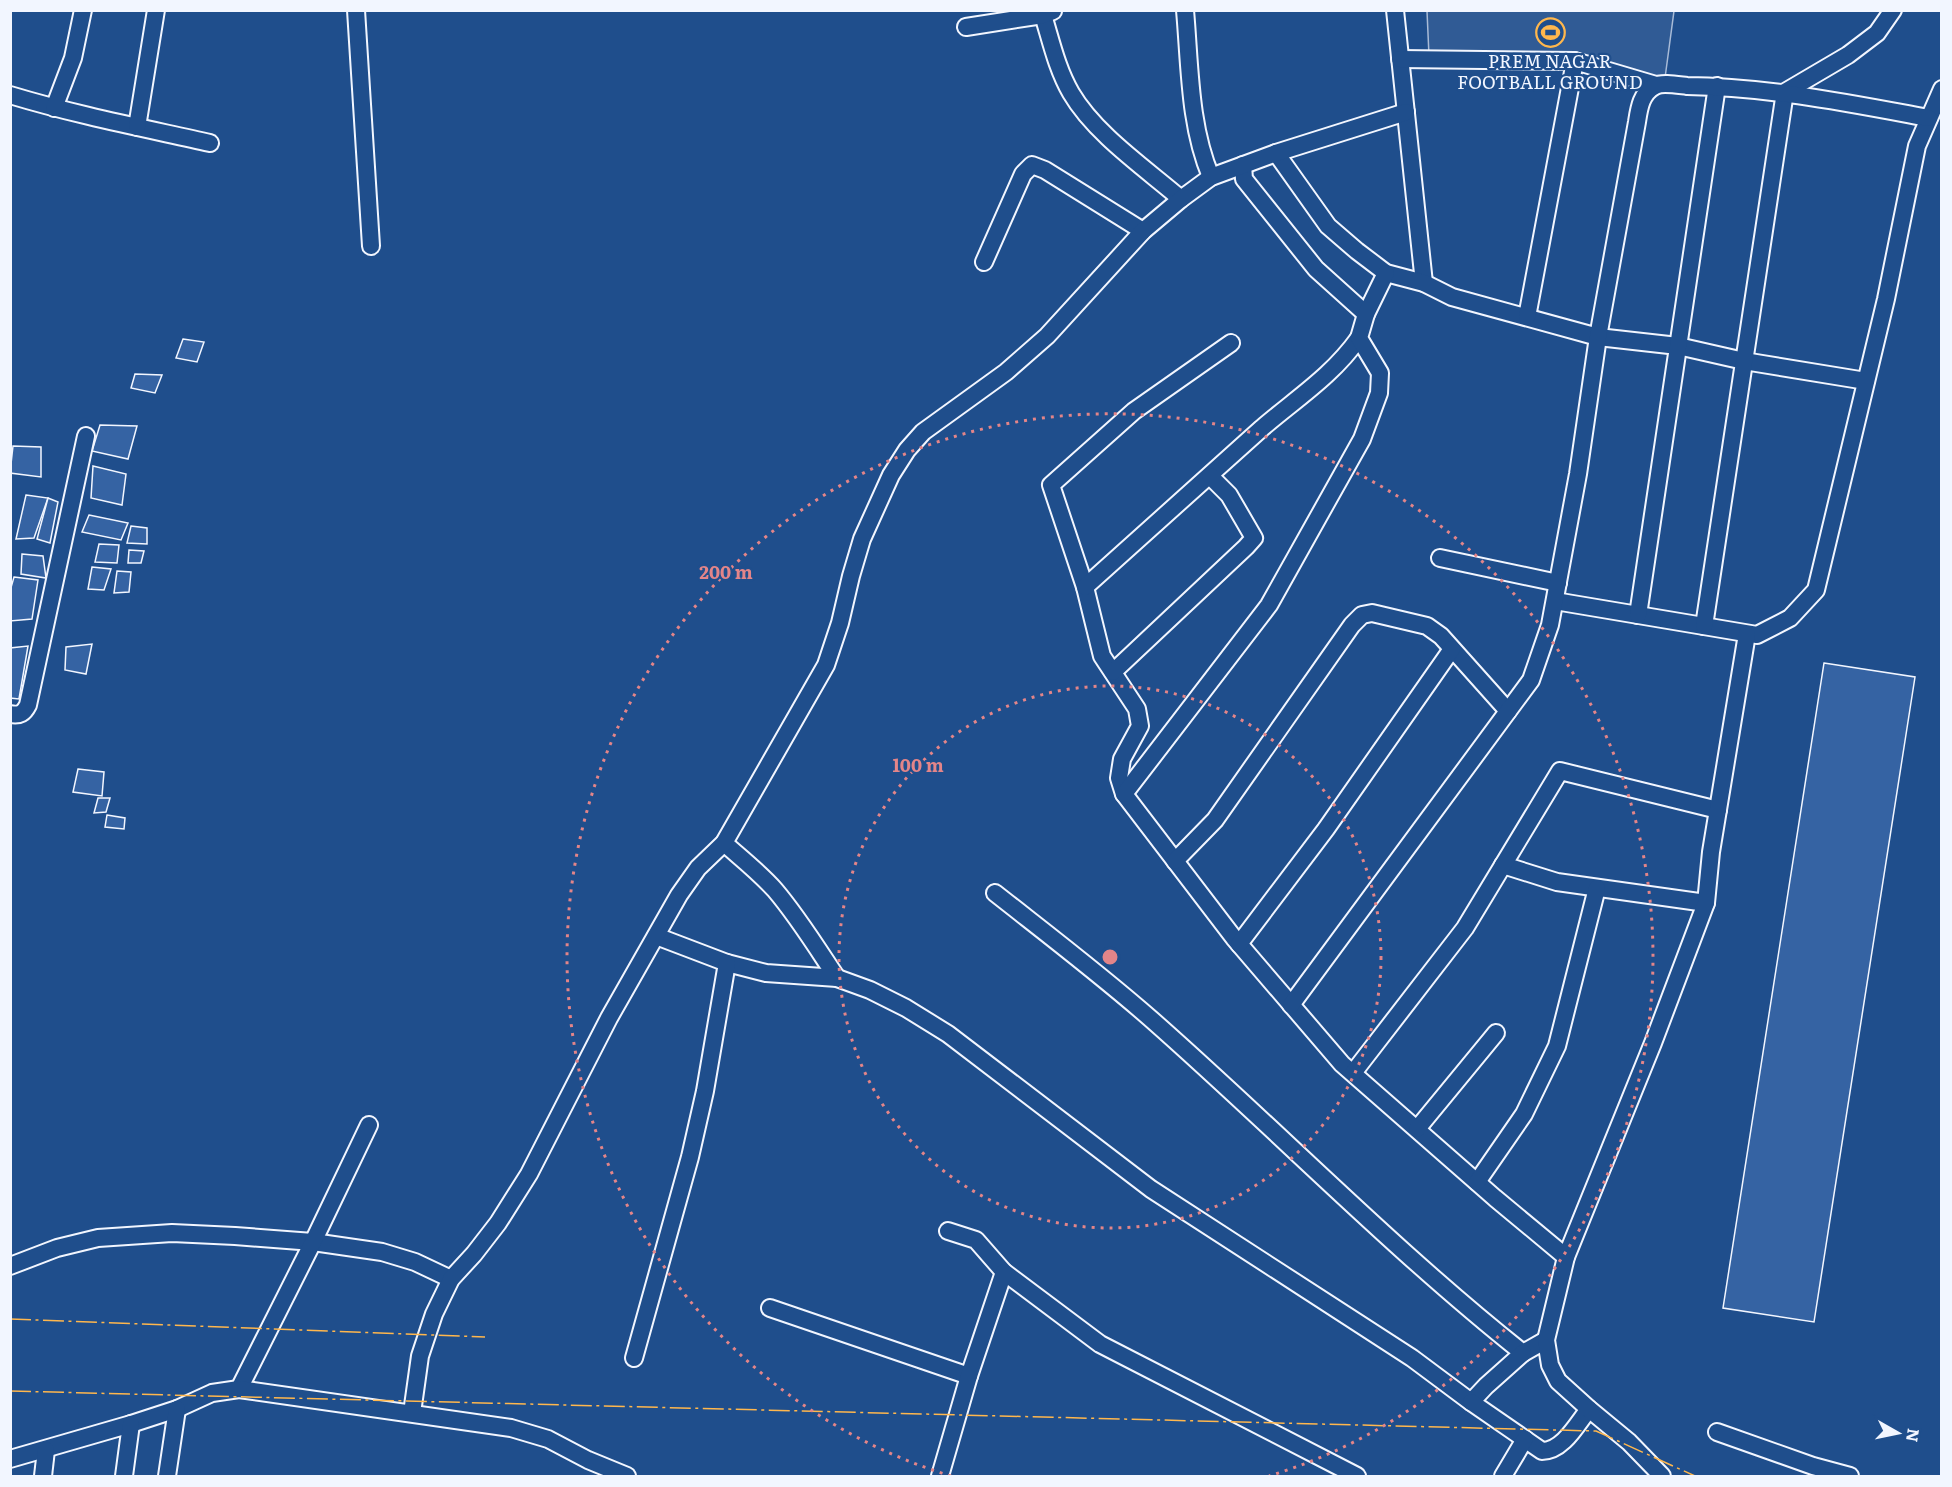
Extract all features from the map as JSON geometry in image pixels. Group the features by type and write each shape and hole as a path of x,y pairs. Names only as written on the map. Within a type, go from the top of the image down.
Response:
{"street":[{"path":"54,108 73,58 83,10"},
{"path":"137,127 156,10"},
{"path":"356,10 371,246"},
{"path":"1185,10 1196,126 1203,157 1211,177"},
{"path":"1395,10 1424,283"},
{"path":"1785,92 1848,55 1876,33 1893,10"},
{"path":"966,27 1048,13 1057,62 1070,92 1087,117 1181,199"},
{"path":"1400,60 1575,61 1656,85 1717,86 1785,92 1929,118"},
{"path":"1527,317 1575,61"},
{"path":"1291,1005 1531,680 1550,625 1555,601 1578,474 1598,336 1641,102 1646,93 1656,85"},
{"path":"1638,615 1717,86"},
{"path":"1555,601 1757,635 1790,618 1816,590 1886,299 1917,146 1941,89"},
{"path":"1704,626 1785,92"},
{"path":"10,95 54,108 210,143"},
{"path":"412,1413 420,1356 434,1314 451,1279 498,1223 529,1174 609,1018 679,895 698,868 724,843 826,665 840,623 862,538 891,476 907,450 923,432 1006,372 1047,336 1143,231 1211,177 1276,153 1406,112"},
{"path":"1276,153 1328,226 1386,273 1424,283 1452,297 1598,336 1678,346 1744,361 1866,381"},
{"path":"984,262 1023,174 1032,165 1045,170 1143,231"},
{"path":"1243,165 1244,179 1316,269 1366,314"},
{"path":"1085,587 1346,357 1359,338 1366,314 1386,273"},
{"path":"1124,794 1269,605 1362,439 1379,393 1380,373 1359,338"},
{"path":"1231,343 1134,411 1051,485 1085,587 1102,656 1137,709 1140,726 1122,759 1119,778 1124,794 1239,944 1342,1064 1566,1257"},
{"path":"10,714 20,714 28,705 86,436"},
{"path":"1113,672 1254,538 1229,495 1210,476"},
{"path":"1440,558 1558,583"},
{"path":"1175,861 1215,820 1352,625 1362,615 1372,613 1426,626 1441,636 1508,711"},
{"path":"1662,1476 1629,1442 1558,1381 1550,1365 1546,1340 1566,1257 1653,1044 1706,903 1718,810 1747,634"},
{"path":"1239,944 1326,829 1452,649"},
{"path":"1353,1073 1465,928 1560,771 1718,810"},
{"path":"724,843 775,890 837,978"},
{"path":"1503,865 1557,882 1706,903"},
{"path":"1477,1182 1524,1114 1557,1046 1597,888"},
{"path":"995,893 1150,1018 1466,1308 1523,1353"},
{"path":"657,936 727,963 766,973 837,978 870,990 906,1008 948,1034 1151,1189 1412,1358 1542,1451 1550,1451 1560,1446 1589,1409"},
{"path":"634,1358 690,1157 705,1091 727,963"},
{"path":"1417,1129 1496,1033"},
{"path":"239,1389 369,1125"},
{"path":"948,1231 976,1240 1004,1272 1100,1344 1357,1476"},
{"path":"10,1266 57,1248 98,1238 172,1233 313,1242 382,1252 415,1262 451,1279"},
{"path":"940,1476 969,1376 1004,1272"},
{"path":"770,1308 969,1376"},
{"path":"1472,1402 1492,1380 1523,1353 1546,1340"},
{"path":"10,1459 131,1424 212,1393 239,1389 511,1428 548,1439 588,1460 627,1476"},
{"path":"167,1476 177,1408"},
{"path":"124,1476 131,1424"},
{"path":"1717,1432 1813,1466 1850,1476"},
{"path":"1503,1476 1525,1439"},
{"path":"43,1476 46,1450"}],"shaded area":[{"name":"PREM NAGAR FOOTBALL GROUND","path":"1427,11 1674,11 1665,78 1429,56"}],"building":[{"path":"183,339 204,342 197,362 176,358"},
{"path":"135,374 162,375 155,393 131,388"},
{"path":"100,425 137,426 128,459 92,451"},
{"path":"13,446 41,447 41,477 10,473"},
{"path":"93,466 126,474 122,505 91,498"},
{"path":"26,495 48,498 34,538 16,539"},
{"path":"48,498 58,502 50,543 37,539"},
{"path":"89,515 128,523 121,540 82,532"},
{"path":"131,526 147,528 147,544 127,543"},
{"path":"99,544 119,545 117,563 95,562"},
{"path":"129,550 144,551 141,563 128,563"},
{"path":"22,554 43,556 46,578 21,574"},
{"path":"92,567 111,569 104,590 88,589"},
{"path":"117,571 131,572 129,592 114,593"},
{"path":"14,577 38,580 32,619 10,621 10,591"},
{"path":"92,644 86,674 65,670 66,647"},
{"path":"28,646 19,699 10,698 10,648"},
{"path":"1824,663 1915,677 1814,1322 1723,1308"},
{"path":"78,769 104,772 102,796 73,792"},
{"path":"98,798 110,798 106,812 94,813"},
{"path":"107,815 125,818 124,829 105,827"}],"power":[{"path":"10,1319 485,1337"},
{"path":"10,1391 1596,1431 1695,1476"}],"place":[{"name":"PREM NAGAR FOOTBALL GROUND","path":"1550,33"}]}
